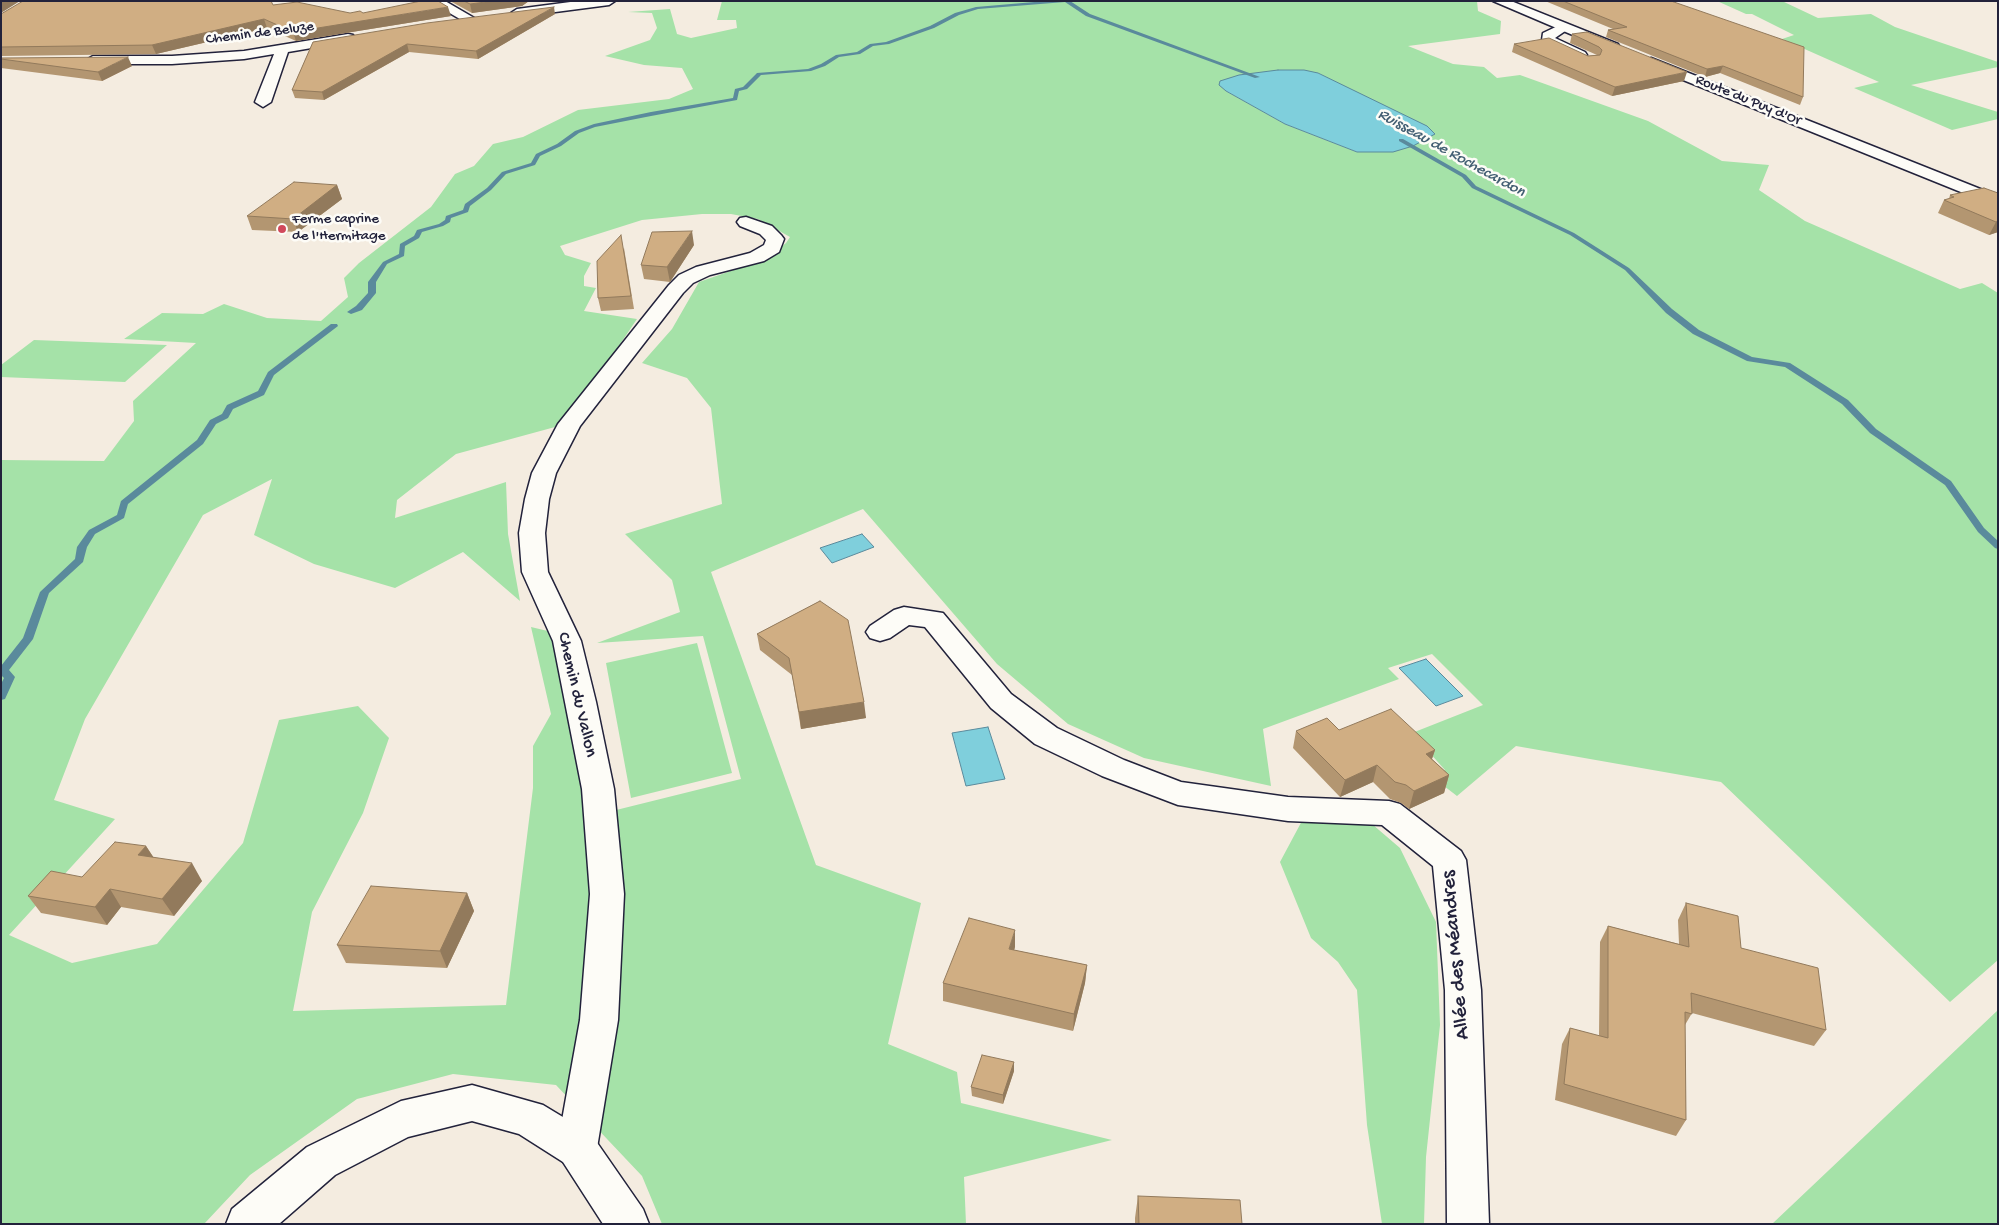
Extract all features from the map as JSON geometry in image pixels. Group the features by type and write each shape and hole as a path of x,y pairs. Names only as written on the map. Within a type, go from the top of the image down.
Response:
{"street":[{"path":"435,1 475,18 446,22"},
{"path":"499,15 609,1"},
{"name":"Route du Puy d'Or","path":"1499,1 1998,202"},
{"path":"1564,27 1548,36 1549,40 1590,60"},
{"name":"Chemin de Beluze","path":"76,60 172,60 282,50 361,36"},
{"path":"263,102 282,50"},
{"name":"Chemin du Vallon","path":"578,1148 599,1020 607,894 598,789 579,693 567,641 535,572 532,533 537,499 544,473 569,424 676,289 686,279 703,270 757,257 772,248 775,239 766,230 746,222"},
{"name":"Allée des Méandres","path":"880,632 904,616 933,619 1001,701 1046,736 1113,768 1178,793 1288,809 1389,813 1449,860 1463,990 1468,1224"},
{"path":"246,1224 321,1161 401,1120 472,1103 529,1118 578,1148 628,1224"}],"green space":[{"path":"722,1 1477,1 1478,11 1501,21 1500,34 1408,46 1453,64 1484,67 1497,78 1520,75 1648,121 1722,161 1769,165 1759,190 1805,221 1960,289 1982,283 1998,293 1998,960 1950,1002 1721,782 1516,746 1457,796 1431,776 1445,770 1412,733 1483,705 1432,654 1388,668 1399,679 1263,729 1271,786 1144,758 1068,724 997,664 863,509 711,572 816,865 921,903 888,1044 957,1072 961,1103 1112,1140 964,1177 966,1224 662,1224 642,1176 556,1085 453,1074 357,1099 250,1175 204,1224 1,1224 1,460 104,461 134,421 133,401 196,343 124,339 162,313 203,314 224,304 267,318 321,321 348,297 344,278 359,263 431,207 455,174 474,166 493,144 523,137 578,110 669,99 693,89 682,68 644,65 605,56 650,40 657,28 652,13 628,12 670,9 677,34 691,38 737,28 736,20 717,20","holes":["1318,73 1344,87 1393,152 1357,152 1285,124 1226,91","702,214 731,214 758,219 790,237 786,243 768,258 699,282 672,329 642,363 687,378 711,408 722,504 625,534 672,580 680,612 597,643 703,636 741,779 592,816 556,633 531,627 551,714 533,746 533,788 506,1005 293,1011 312,912 363,813 389,738 358,706 279,720 243,843 157,944 72,963 9,935 115,819 54,800 85,719 203,515 272,479 254,535 314,564 395,588 463,552 520,601 508,534 506,482 395,518 397,500 456,454 555,427 612,356 637,319 584,311 596,288 584,286 584,276 591,263 565,255 560,246 642,220"]},
{"path":"1717,1 1782,1 1818,18 1871,14 1895,27 1998,62 1998,67 1911,85 1998,112 1998,119 1952,130 1854,88 1879,82 1782,39 1794,35 1752,14 1746,14"},
{"path":"34,340 167,345 125,382 1,377 1,365"},
{"path":"697,643 732,773 631,798 606,663"},
{"path":"1365,818 1400,848 1436,922 1440,1025 1426,1157 1424,1224 1382,1224 1367,1125 1357,990 1338,962 1311,938 1280,862 1303,819"},
{"path":"1998,1010 1998,1224 1772,1224"}],"water":[{"path":"1278,70 1304,70 1318,73 1427,126 1435,134 1413,146 1393,152 1357,152 1285,124 1226,91 1219,85 1220,81 1239,75"},
{"path":"862,534 874,547 832,563 820,548"},
{"path":"1426,659 1463,696 1436,706 1399,668"},
{"path":"988,727 1005,779 966,786 952,733"}],"building":[{"path":"23,1 271,1 273,5 297,2 350,13 360,11 363,13 421,1 438,1 448,7 293,32 264,19 152,45 1,47 1,14"},
{"path":"464,1 493,1 470,4"},
{"path":"1563,1 1671,1 1804,47 1803,97 1723,66 1707,69 1608,30 1627,27"},
{"path":"554,7 476,51 407,44 322,92 292,90 313,42 427,23"},
{"path":"1587,32 1687,72 1615,87 1514,44 1549,38 1588,56 1600,55 1602,50 1599,47 1572,34"},
{"path":"128,57 98,72 1,59 1,58"},
{"path":"294,182 337,185 293,219 247,216"},
{"path":"1984,188 1998,193 1998,221 1996,222 1944,200 1954,197 1950,195"},
{"path":"692,231 667,267 641,265 652,232"},
{"path":"621,235 631,296 598,298 597,261"},
{"path":"820,601 848,620 864,702 799,712 789,658 757,634"},
{"path":"1391,709 1435,750 1426,754 1449,775 1414,791 1406,785 1395,782 1377,765 1345,780 1296,731 1327,718 1339,730"},
{"path":"115,842 146,846 138,855 192,863 162,899 110,889 95,907 28,896 51,871 82,877"},
{"path":"371,886 467,893 440,951 337,945"},
{"path":"1686,903 1738,916 1741,948 1818,968 1826,1030 1691,993 1692,1014 1685,1012 1686,1120 1564,1084 1570,1028 1608,1038 1608,926 1689,947"},
{"path":"969,918 1015,930 1009,949 1087,965 1074,1014 943,983"},
{"path":"982,1055 1014,1062 1003,1095 971,1087"},
{"path":"1138,1196 1240,1200 1242,1224 1139,1224"}],"waterway":[{"path":"351,312 359,308 372,293 372,282 385,263 402,255 402,245 417,237 419,231 441,225 448,221 448,217 466,211 467,205 489,189 504,173 533,164 538,155 559,145 577,132 594,126 651,114 735,99 737,90 745,88 759,74 809,70 823,65 838,56 858,53 872,45 887,43 932,27 957,14 978,8 1066,1 1088,15 1257,77"},
{"name":"Ruisseau de Rochecardon","path":"1401,140 1464,176 1474,187 1572,234 1627,269 1669,311 1696,332 1750,359 1787,365 1845,402 1873,431 1948,483 1981,530 1998,546"},
{"path":"1,696 10,677 3,671 28,639 45,592 80,560 82,547 92,532 121,516 124,503 200,442 213,422 225,416 230,407 261,393 271,374 334,326"}],"place":[{"name":"Ferme caprine de l'Hermitage","path":"282,229"}]}
